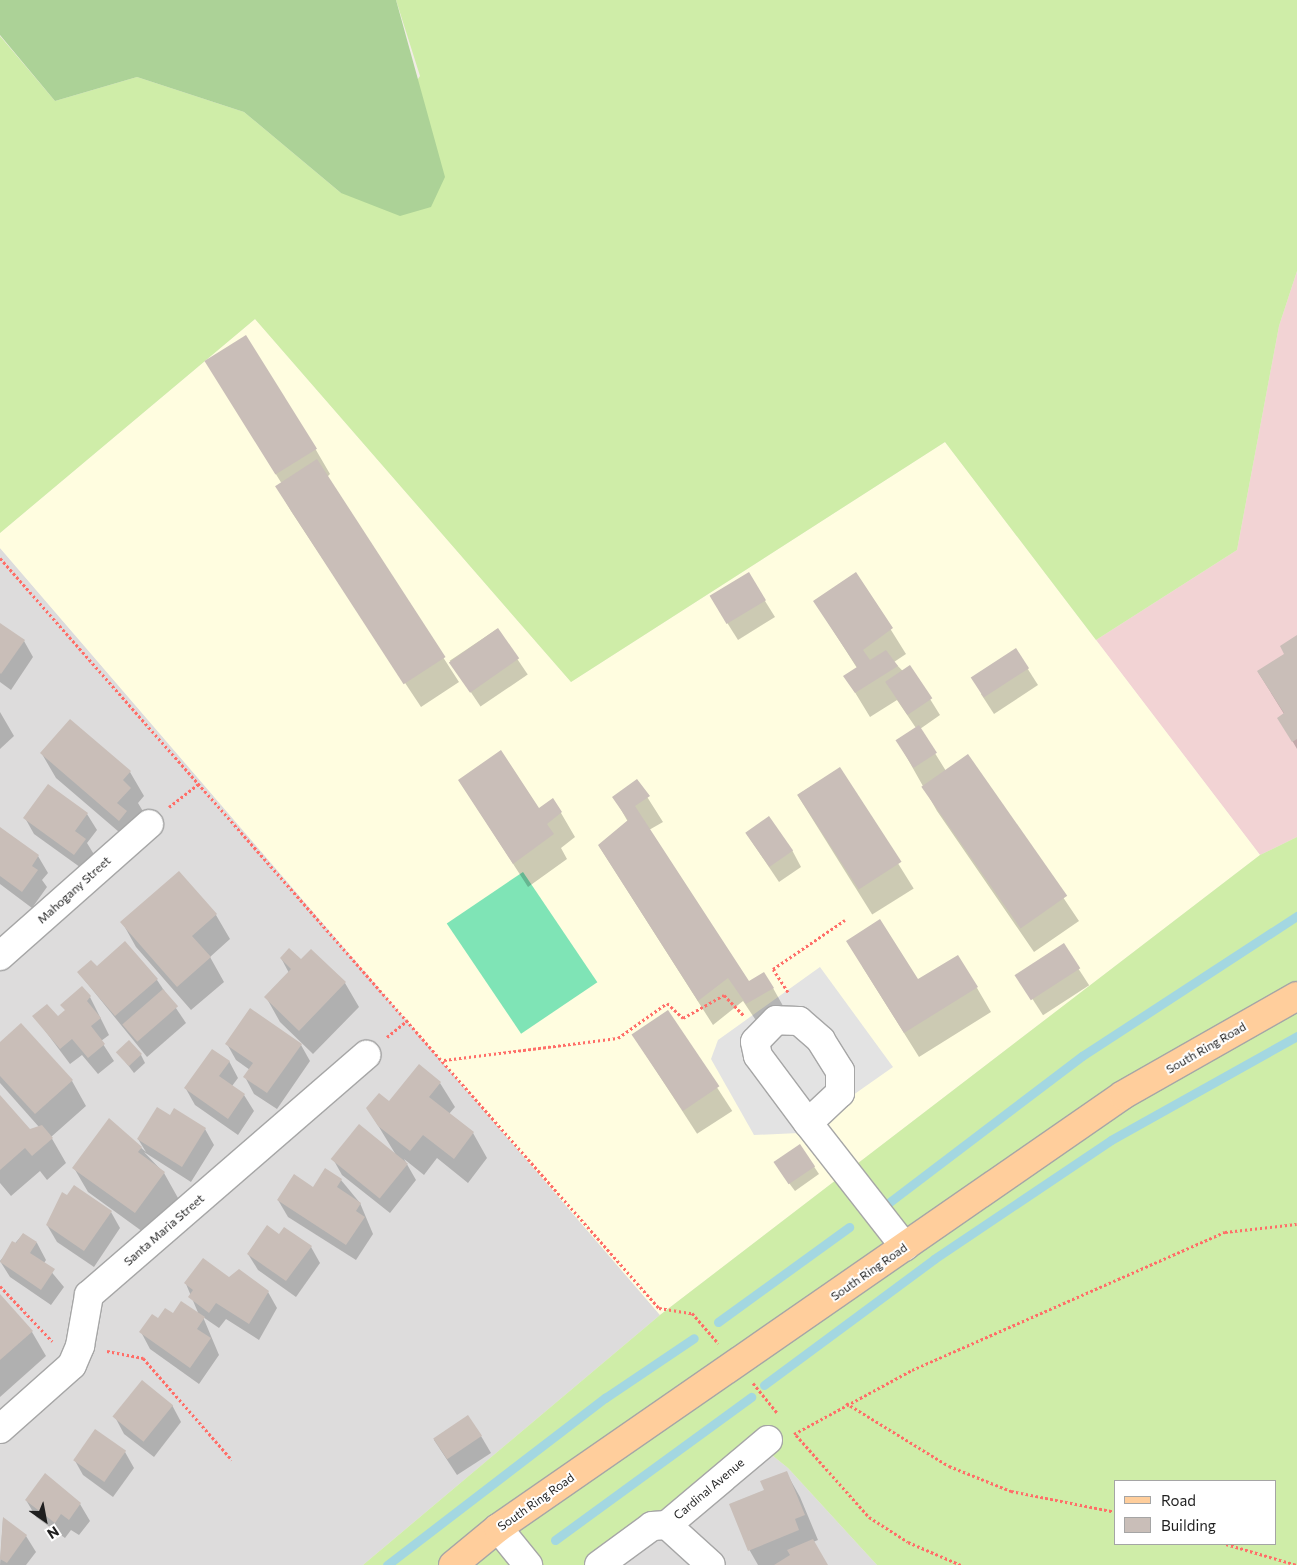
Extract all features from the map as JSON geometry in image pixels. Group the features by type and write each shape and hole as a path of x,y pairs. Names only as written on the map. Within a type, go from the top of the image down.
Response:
{"main road":[{"name":"South Ring Road","path":"453,1565 498,1528 1124,1096 1297,996"}],"street":[{"name":"Mahogany Street","path":"0,956 148,824"},
{"name":"Santa Maria Street","path":"0,1429 72,1365 80,1346 89,1295 366,1055"},
{"path":"808,1123 905,1247"},
{"name":"Cardinal Avenue","path":"599,1565 652,1526 667,1525 780,1429"},
{"path":"667,1525 712,1565"},
{"path":"498,1528 528,1565"}],"path":[{"path":"0,558 659,1308 692,1314 720,1345"},
{"path":"148,824 198,784"},
{"path":"781,996 789,992 773,969 845,920"},
{"path":"443,1060 618,1038 667,1003 683,1018 724,995 743,1015 750,1011"},
{"path":"780,1429 795,1434 846,1403 1224,1232 1297,1224"},
{"path":"0,1286 50,1341 143,1358 232,1460"},
{"path":"752,1382 780,1429 795,1434 869,1517 908,1542 961,1565"},
{"path":"846,1403 967,1474 1011,1491 1114,1512"},
{"path":"1230,1545 1297,1564"}],"shaded area":[{"path":"1297,271 1297,837 1260,855 1096,640 1237,550 1279,326"},
{"path":"255,319 571,682 945,442 1260,855 660,1315 0,548 0,533"},
{"path":"0,548 660,1315 363,1565 0,1565"},
{"path":"820,967 893,1067 799,1133 754,1135 711,1059 718,1040"},
{"path":"757,1443 788,1468 877,1565 614,1565"}],"green space":[{"path":"0,0 396,0 445,177 431,207 400,216 341,193 244,112 137,77 55,101 0,35"},
{"path":"396,0 1297,0 1297,271 1279,326 1237,550 1096,640 945,442 571,682 255,319 0,533 0,36 55,101 137,77 244,112 341,193 420,76"},
{"path":"1297,837 1297,1565 877,1565 788,1468 757,1443 614,1565 363,1565 660,1315 1260,855"},
{"path":"523,872 597,982 521,1034 447,923"}],"building":[{"path":"246,335 317,449 275,475 204,361"},
{"path":"317,459 446,657 404,684 275,486"},
{"path":"749,572 766,600 727,624 710,596"},
{"path":"856,572 893,628 863,650 870,660 886,650 898,666 855,693 843,676 857,667 813,601"},
{"path":"0,623 25,640 1,674 0,673"},
{"path":"498,628 519,658 470,693 449,662"},
{"path":"1297,635 1297,739 1292,742 1277,718 1284,713 1257,671 1284,654 1280,646"},
{"path":"1016,648 1029,668 984,698 971,677"},
{"path":"910,665 932,698 907,715 885,682"},
{"path":"70,719 131,771 123,780 131,788 117,803 127,811 119,821 40,753"},
{"path":"919,725 937,753 913,768 896,740"},
{"path":"501,750 539,808 553,798 562,812 547,824 554,834 513,864 458,780"},
{"path":"968,754 1067,896 1021,928 921,787"},
{"path":"840,767 902,862 859,890 797,795"},
{"path":"637,779 650,796 635,806 749,981 764,972 774,988 746,1004 728,978 698,1001 598,845 628,820 612,797"},
{"path":"48,784 88,813 75,831 86,839 74,855 23,818"},
{"path":"769,816 793,850 769,867 745,833"},
{"path":"0,827 39,855 32,866 38,870 22,892 0,876"},
{"path":"179,871 217,914 192,936 211,957 177,987 120,922"},
{"path":"880,919 918,979 958,955 978,987 904,1033 846,941"},
{"path":"125,941 158,979 115,1016 77,972 91,960 97,966"},
{"path":"1064,943 1080,968 1031,1000 1015,975"},
{"path":"289,948 301,959 311,949 346,982 299,1031 264,997 291,969 280,958"},
{"path":"82,986 91,996 87,1001 101,1018 91,1026 105,1044 88,1058 72,1039 60,1049 32,1016 47,1004 58,1016 65,1010 60,1005"},
{"path":"163,989 178,1006 137,1042 122,1024"},
{"path":"250,1008 302,1044 267,1093 243,1077 253,1063 225,1044"},
{"path":"668,1010 719,1086 683,1111 632,1035"},
{"path":"21,1023 73,1080 35,1114 0,1076 0,1042"},
{"path":"129,1040 142,1054 129,1066 116,1052"},
{"path":"212,1049 230,1061 219,1076 245,1094 228,1119 184,1088"},
{"path":"419,1064 441,1082 429,1097 474,1132 454,1159 423,1135 410,1151 378,1126 366,1108 379,1093 389,1101"},
{"path":"0,1095 30,1129 42,1125 53,1138 32,1156 25,1148 0,1170"},
{"path":"157,1107 170,1115 174,1108 206,1128 182,1167 137,1139"},
{"path":"109,1118 142,1147 138,1152 165,1172 135,1213 72,1168"},
{"path":"359,1124 408,1164 380,1199 331,1159"},
{"path":"800,1144 815,1166 789,1184 773,1162"},
{"path":"325,1168 342,1179 337,1187 361,1203 356,1211 365,1217 346,1245 277,1200 294,1174 313,1187"},
{"path":"74,1185 112,1211 84,1251 46,1225 62,1192 67,1195"},
{"path":"267,1225 279,1234 284,1227 312,1246 286,1281 247,1254"},
{"path":"23,1233 37,1242 30,1253 55,1269 41,1290 0,1262 12,1241 16,1243"},
{"path":"203,1258 229,1277 239,1269 269,1291 249,1324 216,1303 209,1313 188,1297 193,1290 184,1283"},
{"path":"0,1294 33,1331 0,1360"},
{"path":"181,1301 205,1317 197,1329 211,1338 190,1368 139,1332 152,1314 158,1318 165,1308 173,1313"},
{"path":"142,1380 173,1405 144,1442 112,1417"},
{"path":"468,1415 482,1436 447,1459 433,1438"},
{"path":"95,1429 126,1451 104,1482 73,1460"},
{"path":"787,1471 805,1515 795,1519 799,1530 748,1551 729,1504 764,1490 760,1481"},
{"path":"45,1473 81,1503 69,1520 61,1514 55,1523 25,1500"},
{"path":"3,1517 27,1535 7,1563 0,1559"},
{"path":"813,1539 828,1565 774,1565 790,1555 787,1550"}],"waterway":[{"path":"887,1204 1082,1056 1297,916"},
{"path":"764,1385 934,1259 1111,1140 1297,1036"},
{"path":"718,1322 849,1227"},
{"path":"387,1565 605,1398 694,1338"},
{"path":"555,1540 751,1397"}]}
